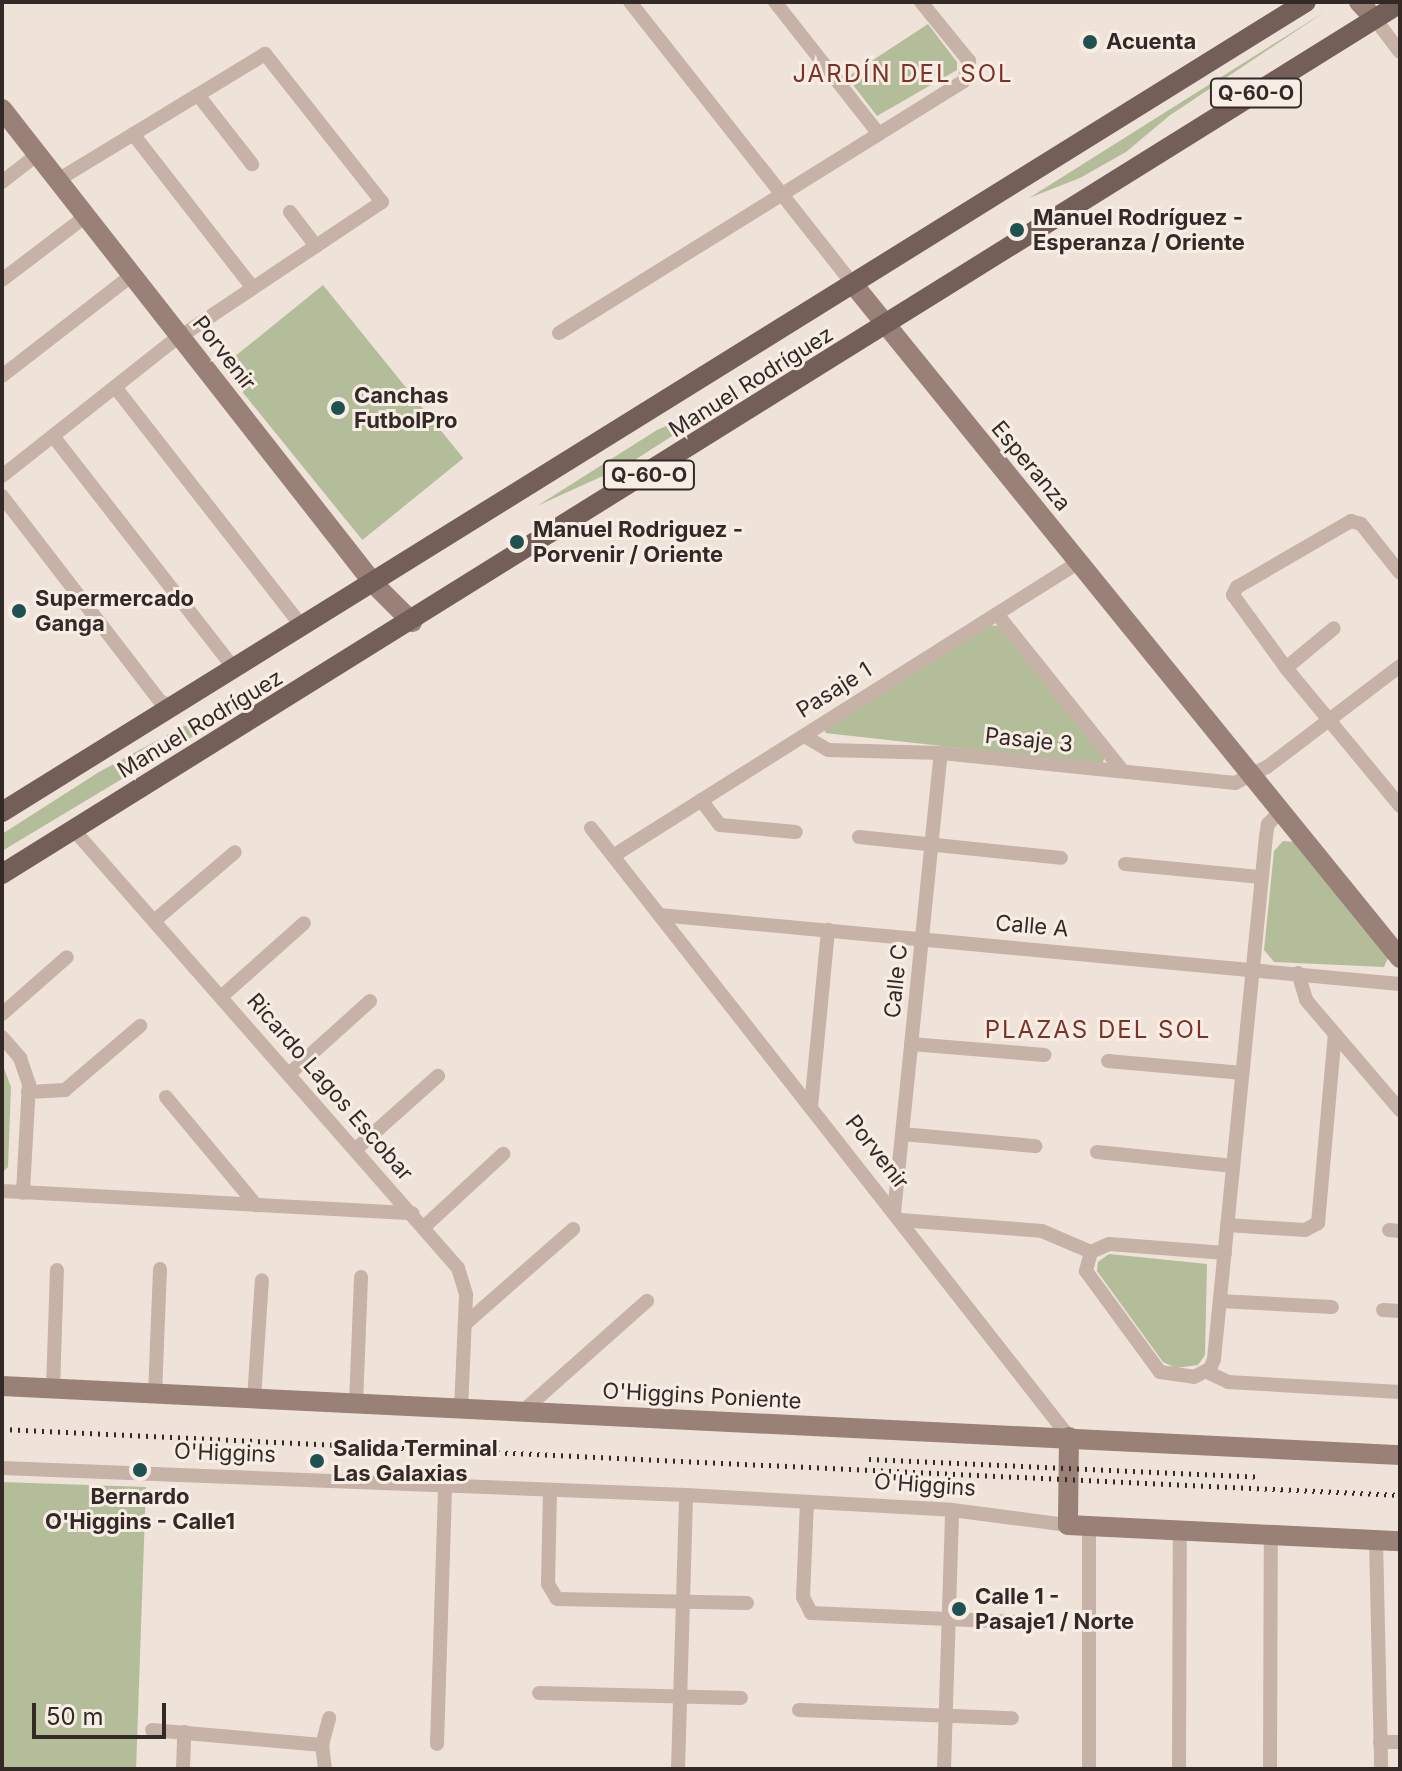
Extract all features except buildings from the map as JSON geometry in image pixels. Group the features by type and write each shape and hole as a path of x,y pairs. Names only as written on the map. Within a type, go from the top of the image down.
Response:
{"main road":[{"name":"Manuel Rodríguez","path":"2,812 374,584 1306,2"},
{"name":"Manuel Rodríguez","path":"2,874 412,622 1400,3"}],"street":[{"name":"Esperanza","path":"630,2 885,326 1400,958"},
{"path":"775,2 879,134"},
{"path":"559,333 964,81 971,71 969,61 921,2"},
{"path":"1359,2 1400,52"},
{"path":"2,476 181,336 382,202 265,54 58,180"},
{"path":"198,95 252,164"},
{"name":"Porvenir","path":"2,109 374,584 412,622"},
{"path":"133,134 253,288"},
{"path":"2,182 38,154"},
{"path":"290,212 316,246"},
{"path":"2,280 86,216"},
{"path":"2,376 132,275"},
{"path":"115,387 303,628"},
{"path":"53,436 235,670"},
{"path":"2,496 160,701 173,708"},
{"path":"1400,573 1355,521 1237,587 1233,595 1286,668 1400,806"},
{"name":"Pasaje 1","path":"613,856 1079,562"},
{"path":"997,614 1123,771"},
{"path":"1286,668 1334,628"},
{"path":"1253,777 1400,666"},
{"name":"Pasaje 3","path":"804,736 828,750 941,753 1228,783 1253,777"},
{"name":"Calle C","path":"897,1217 902,1134 941,753"},
{"path":"701,800 720,825 796,832"},
{"path":"1207,1372 1214,1359 1261,877 1268,824 1281,811"},
{"name":"Porvenir","path":"591,828 1069,1437"},
{"name":"Ricardo Lagos Escobar","path":"73,829 458,1268 466,1295 461,1408"},
{"path":"859,837 1061,858"},
{"path":"154,921 235,852"},
{"path":"1125,864 1261,877"},
{"name":"Calle A","path":"660,915 1400,984"},
{"path":"221,997 304,923"},
{"path":"811,1107 828,930"},
{"path":"2,1014 67,957"},
{"path":"1298,973 1299,989 1400,1110"},
{"path":"289,1074 370,1001"},
{"path":"28,1092 65,1090 140,1026"},
{"path":"1227,1225 1305,1230 1318,1223 1335,1034"},
{"path":"2,1037 25,1068 28,1092 23,1193"},
{"path":"911,1044 1045,1055"},
{"path":"1108,1061 1242,1073"},
{"path":"356,1149 438,1076"},
{"path":"166,1097 256,1205"},
{"path":"902,1134 1035,1146"},
{"path":"1097,1152 1233,1166"},
{"path":"424,1227 503,1154"},
{"path":"2,1191 412,1213"},
{"path":"897,1217 1054,1233 1091,1252 1118,1243 1225,1253"},
{"path":"465,1324 573,1229"},
{"path":"1091,1252 1086,1271 1092,1285 1160,1372 1175,1378 1207,1372 1228,1382 1400,1392"},
{"path":"155,1394 160,1269"},
{"path":"53,1389 57,1270"},
{"path":"356,1403 361,1277"},
{"path":"254,1399 262,1280"},
{"path":"523,1411 647,1301"},
{"path":"1220,1301 1332,1307"},
{"path":"1383,1310 1400,1311"},
{"name":"O'Higgins Poniente","path":"2,1386 1400,1455"},
{"path":"1068,1525 1069,1437"},
{"name":"O'Higgins","path":"2,1468 686,1495 952,1510 1068,1525 1400,1541"},
{"path":"437,1744 445,1486"},
{"path":"550,1490 552,1595 563,1600 747,1603"},
{"path":"678,1769 686,1495"},
{"path":"807,1502 803,1597 808,1610 821,1615 1016,1622"},
{"path":"944,1769 952,1510"},
{"path":"1089,1526 1089,1769"},
{"path":"1179,1769 1180,1531"},
{"path":"1270,1769 1271,1535"},
{"path":"1376,1540 1381,1769"},
{"path":"539,1693 741,1698"},
{"path":"799,1710 1012,1718"},
{"path":"325,1769 322,1745 329,1718"},
{"path":"152,1730 322,1745"},
{"path":"183,1769 184,1732"},
{"path":"1380,1742 1400,1742"}],"green space":[{"path":"1326,11 1169,116 1126,152 1080,178 1029,198"},
{"path":"928,24 957,62 957,70 877,116 847,77"},
{"name":"Canchas FutbolPro","path":"323,285 463,458 362,540 222,367"},
{"path":"733,397 627,465 537,506 657,430"},
{"path":"990,625 998,626 1105,757 1102,764 825,733 826,728"},
{"path":"243,703 245,705 2,851 2,834 99,772 182,727"},
{"path":"1283,841 1295,842 1388,958 1384,967 1274,962 1264,950 1274,851"},
{"path":"2,1063 11,1087 8,1167 2,1173"},
{"path":"1109,1254 1207,1264 1205,1355 1198,1365 1176,1368 1163,1362 1097,1271 1098,1262"},
{"path":"2,1482 146,1487 136,1769 2,1769"}],"railway":[{"path":"2,1429 1400,1495"},
{"path":"869,1459 1260,1477"}],"place":[{"name":"Acuenta","path":"1090,42"},
{"name":"Manuel Rodríguez - Esperanza / Oriente","path":"1017,230"},
{"name":"Canchas FutbolPro","path":"338,408"},
{"name":"Manuel Rodriguez - Porvenir / Oriente","path":"517,542"},
{"name":"Supermercado Ganga","path":"19,611"},
{"name":"Salida Terminal Las Galaxias","path":"317,1461"},
{"name":"Bernardo O'Higgins - Calle1","path":"140,1470"},
{"name":"Calle 1 - Pasaje1 / Norte","path":"959,1609"}],"district":[{"name":"JARDÍN DEL SOL","path":"903,74"},
{"name":"PLAZAS DEL SOL","path":"1098,1030"}]}
